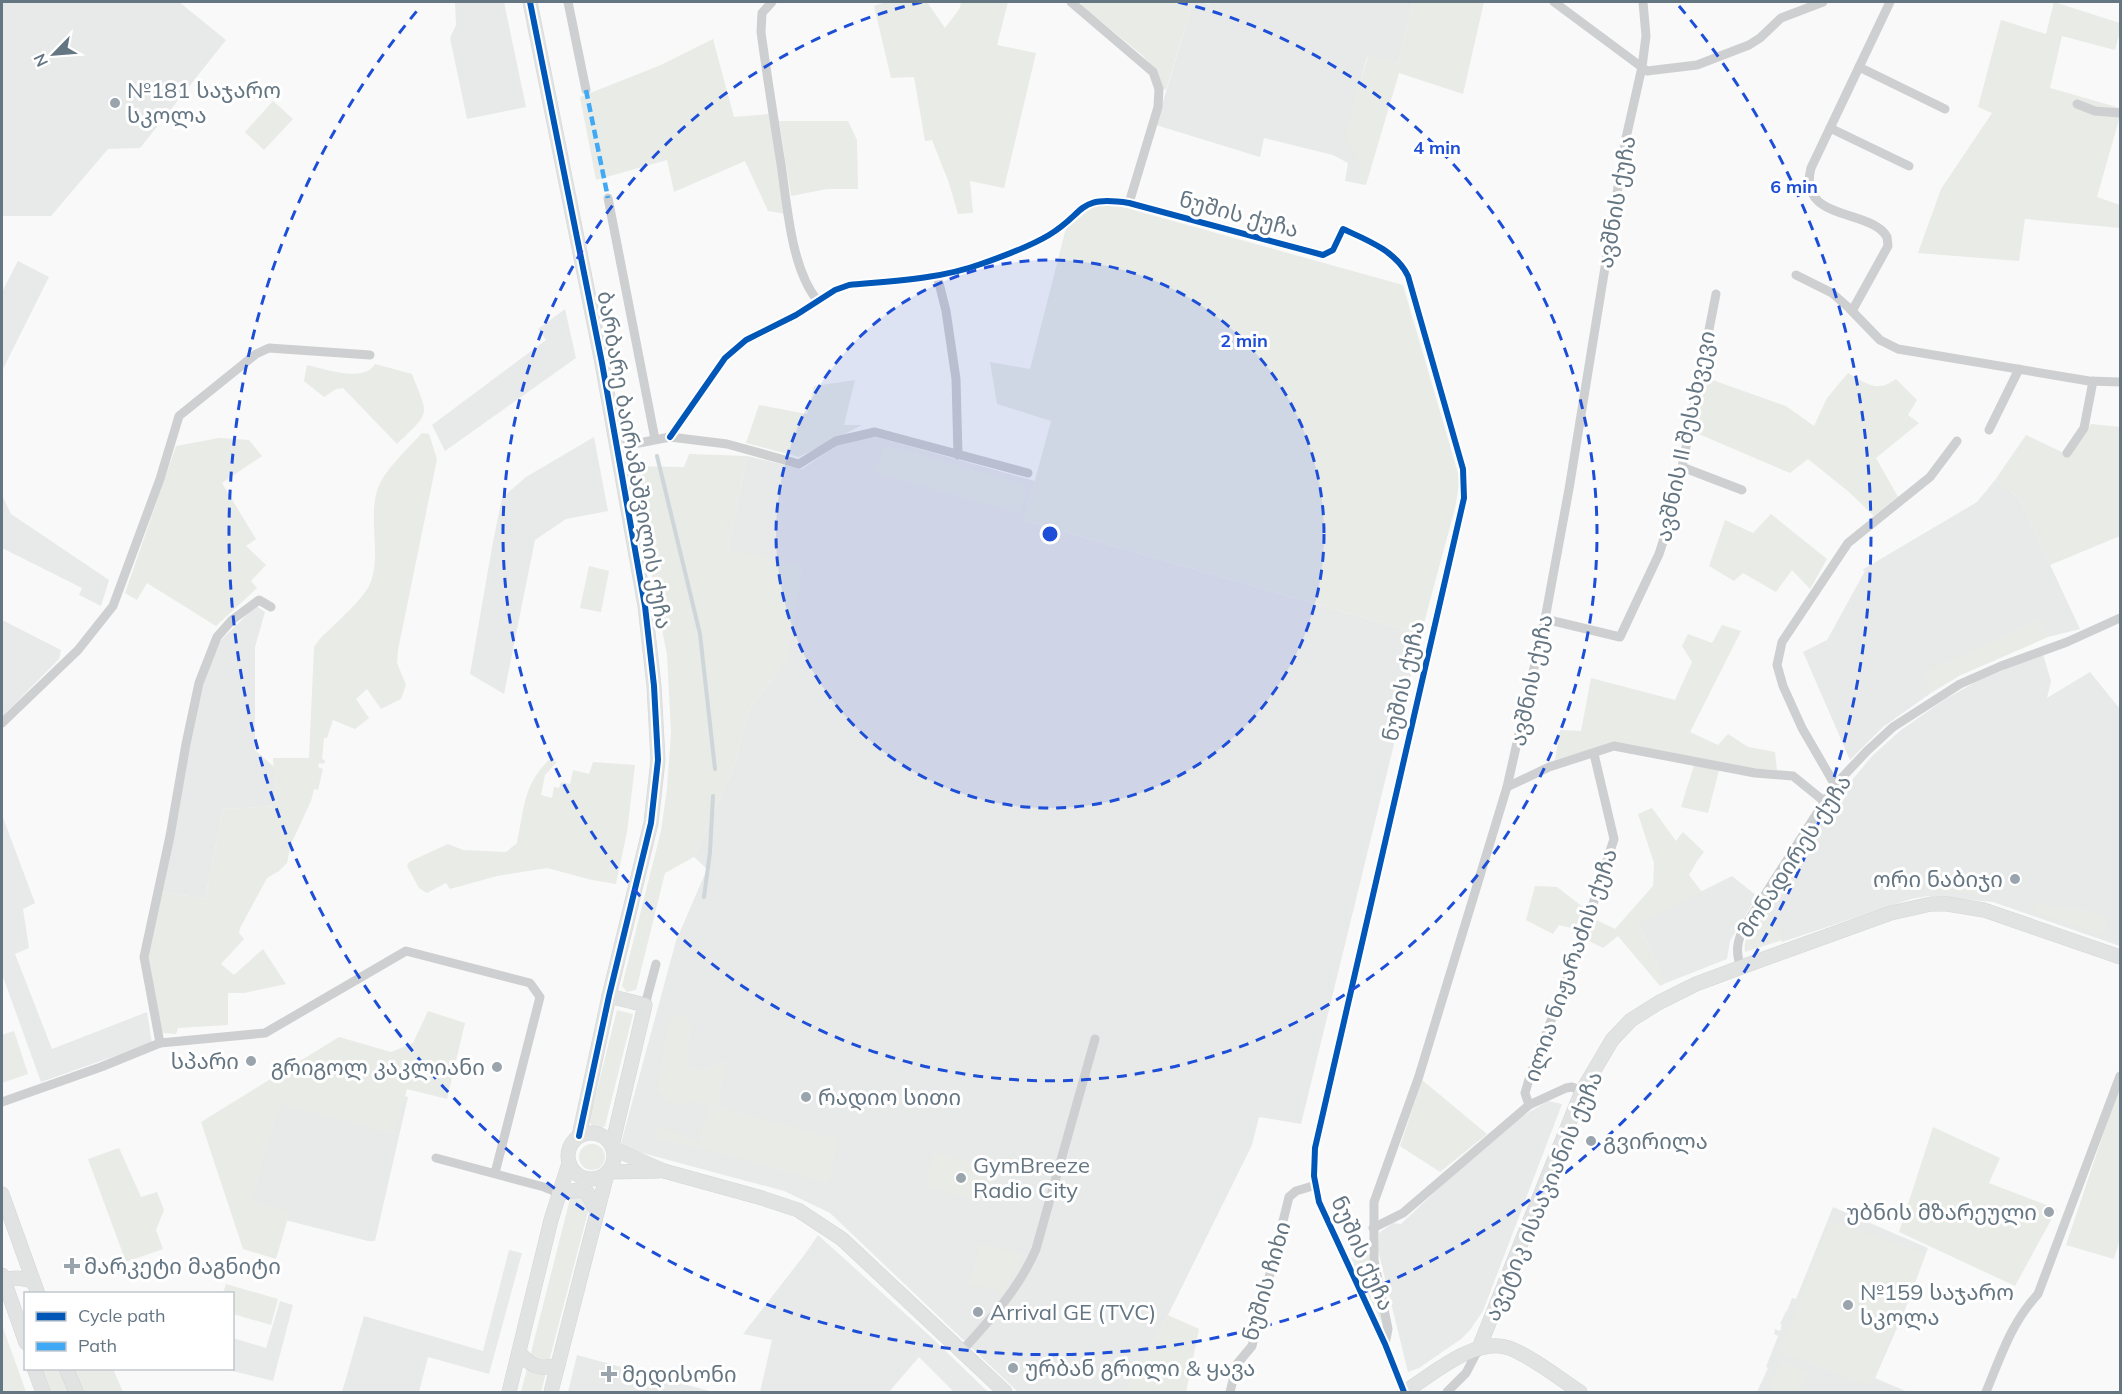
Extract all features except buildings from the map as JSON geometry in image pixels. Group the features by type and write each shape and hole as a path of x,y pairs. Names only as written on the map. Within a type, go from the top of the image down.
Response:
{"main road":[{"name":"ბარბარე ბაირამაშვილის ქუჩა","path":"530,2 618,447 645,606 654,686 658,760 651,823 609,996 579,1136"},
{"name":"ავეტიკ ისააკიანის ქუჩა","path":"1404,1392 1446,1364 1479,1348 1582,1091 1612,1040 1631,1020 1658,1003 1696,984 1741,967 1891,913 1931,904 1984,910 2121,957"},
{"path":"551,1392 597,1212 608,1173 614,1161 613,1148 645,1005 609,996"},
{"path":"509,1392 568,1163 570,1145 579,1136 594,1133 608,1140 613,1148 664,1171 780,1203 813,1218 842,1239 1005,1392"},
{"path":"568,1163 573,1172 590,1180 599,1179 608,1173 664,1171"},
{"path":"559,1193 579,1190 587,1192 597,1212"},
{"path":"2,1194 36,1287"},
{"path":"24,1338 2,1278 18,1278 36,1287"},
{"path":"1479,1348 1497,1345 1509,1348 1580,1392"},
{"path":"519,1352 532,1366 540,1368 558,1365"},
{"path":"35,1370 43,1392"},
{"path":"67,1370 76,1392"}],"street":[{"path":"568,2 586,90"},
{"path":"772,2 762,14 761,32 790,225 802,274 809,290 817,300"},
{"path":"1554,2 1647,71 1688,67 1749,45 1781,18 1823,2"},
{"name":"ავშნის ქუჩა","path":"1385,1344 1388,1329 1374,1260 1374,1202 1419,1076 1508,787 1545,620 1626,138 1642,67 1646,36 1643,2"},
{"path":"1852,311 1888,246 1887,237 1878,227 1827,207 1818,201 1808,179 1811,168 1890,2"},
{"path":"670,437 725,358 746,340 796,315 835,290 849,285 937,275 981,264 1049,235 1087,204 1111,200 1130,203 1158,107 1159,89 1153,72 1075,3"},
{"path":"1859,67 1945,109"},
{"path":"2077,104 2095,111 2121,113"},
{"path":"1830,128 1909,166"},
{"name":"ბარბარე ბაირამაშვილის ქუჩა","path":"608,198 655,439"},
{"name":"ნუშის ქუჩა","path":"1130,203 1323,255 1334,250 1343,229 1372,242 1394,257 1403,265 1408,276 1464,469 1462,504 1315,1148 1314,1176 1319,1202 1385,1344 1404,1392"},
{"path":"1796,274 1832,293 1880,340 1898,349 2093,381 2121,382"},
{"path":"937,275 946,311 956,379 958,455"},
{"name":"ავშნის II შესახვევი","path":"1545,620 1620,637 1659,554 1674,508 1716,294"},
{"path":"2,723 78,650 112,606 156,489 179,416 256,354 269,348 370,355"},
{"path":"1989,430 2019,369"},
{"path":"2067,453 2084,428 2093,381"},
{"path":"618,447 670,437 727,444 799,464 836,441 875,432 1028,472"},
{"path":"1835,785 1802,728 1783,686 1777,665 1782,642 1848,543 1930,477 1957,441"},
{"path":"1682,467 1742,490"},
{"path":"160,1043 144,957 199,683 217,637 224,627 259,600 270,607"},
{"name":"მონადირეს ქუჩა","path":"1741,967 1737,957 1738,940 1835,785 1893,727 1936,697 1960,684 2121,618"},
{"path":"1508,787 1549,767 1614,746 1744,772 1793,776 1825,802"},
{"name":"ილია ნიჟარაძის ქუჩა","path":"1529,1105 1525,1093 1530,1076 1580,944 1614,839 1594,754"},
{"path":"2,1102 101,1067 160,1043 265,1033 406,951 530,983 540,997 495,1173"},
{"path":"645,1005 656,964"},
{"path":"961,1352 998,1311 1019,1283 1036,1249 1095,1039"},
{"path":"1986,1392 2013,1325 2038,1294 2121,1076"},
{"path":"1373,1228 1403,1213 1529,1105 1566,1088 1572,1087 1582,1091"},
{"path":"436,1158 559,1193"},
{"name":"ნუშის ჩიხი","path":"1230,1392 1237,1364 1252,1346 1289,1197 1296,1191 1316,1185"},
{"path":"1448,1392 1466,1373 1479,1348"}],"shaded area":[{"name":"№181 საჯარო სკოლა","path":"2,2 179,2 226,40 140,148 108,149 51,216 2,216"},
{"path":"455,2 504,2 526,107 467,119 450,38 456,25"},
{"path":"886,2 927,2 945,28 960,8 961,2 1008,2 997,45 1036,53 1004,188 970,181 973,213 958,214 932,140 925,141 914,77 891,78 874,6"},
{"path":"1082,2 1193,2 1166,90 1161,87 1155,69 1142,55 1081,5"},
{"path":"1193,2 1209,4 1210,2 1413,2 1398,63 1367,57 1345,139 1358,155 1362,166 1360,181 1366,185 1345,181 1348,163 1333,155 1264,138 1260,157 1156,125"},
{"path":"1413,2 1484,2 1463,94 1399,73 1366,185 1360,181 1360,162 1344,139 1368,56 1398,63"},
{"path":"2054,2 2120,23 2115,50 2062,36 2050,88 2120,108 2120,116 2097,197 2120,205 2120,228 2025,219 2019,261 1918,253 1941,189 1992,113 1978,107 2001,20 2046,34"},
{"path":"713,39 734,117 769,114 786,214 768,211 745,161 674,192 667,160 596,180 580,97 661,65"},
{"path":"273,101 293,119 264,150 245,132"},
{"path":"779,121 848,121 857,140 858,189 827,189 791,196"},
{"path":"1108,203 1403,285 1460,480 1455,508 1421,634 1024,520 1051,421 997,404 990,362 1030,369 1066,228 1094,206"},
{"path":"18,261 49,277 2,371 2,292"},
{"path":"565,309 576,358 445,451 432,425 546,340 538,329"},
{"path":"375,364 412,374 422,399 424,413 421,419 397,444 343,388 336,389 324,397 304,381 307,365 354,374 370,370"},
{"path":"1848,373 1877,386 1883,386 1896,379 1917,400 1908,415 1919,423 1876,458 1898,497 1874,516 1849,492 1808,459 1790,473 1694,432 1704,377 1786,406 1814,426 1827,398"},
{"path":"855,380 844,425 862,425 799,457 746,443 759,405 807,414 814,386"},
{"path":"2091,424 2120,427 2120,536 2050,565 2019,498 1995,480 2026,435 2070,456"},
{"path":"422,433 429,434 437,459 398,650 397,663 406,685 401,699 381,709 367,689 356,699 369,718 355,729 333,720 327,738 324,738 322,759 325,760 324,764 319,763 318,767 323,769 318,790 314,789 311,801 291,844 287,863 267,878 240,928 239,933 244,939 221,964 234,975 263,949 286,984 244,993 228,993 228,1025 178,1028 176,1034 163,1033 148,958 161,891 205,899 223,809 276,806 273,758 309,758 314,647 359,600 369,586 375,564 374,506 376,495 383,478"},
{"path":"869,435 1035,481 1024,520 1421,634 1301,1124 1259,1117 1252,1145 1168,1315 1126,1392 1018,1392 830,1213 784,1191 620,1147 676,941 707,869 694,857 734,767 749,710 788,658 728,549 747,456 802,469 839,444"},
{"path":"594,437 608,511 566,519 535,540 504,694 470,674 502,498 526,477"},
{"path":"219,438 249,440 262,456 222,483 256,539 246,546 266,565 251,581 257,588 216,626 147,583 137,600 125,593 176,446"},
{"path":"884,445 1027,485 1020,513 876,473"},
{"path":"689,454 747,456 728,549 803,566 788,658 749,710 734,767 694,857 665,873 636,990 627,992 622,986 661,831 671,732 667,655 631,466 684,467"},
{"path":"1995,480 2019,498 2080,629 2048,637 2040,620 1923,674 1931,693 1883,727 1850,760 1803,652 1827,640 1865,571 1862,570 1977,502"},
{"path":"2,495 11,514 109,580 101,606 79,595 82,588 2,548"},
{"path":"1771,514 1827,559 1810,589 1792,570 1776,592 1743,573 1734,581 1709,566 1725,520 1753,533"},
{"path":"589,566 609,571 601,612 580,608"},
{"path":"256,606 265,612 255,647 255,750 274,767 276,806 223,809 205,899 161,891 202,685 217,644"},
{"path":"2040,619 2048,637 1959,676 1931,693 1922,674"},
{"path":"2,620 61,650 59,659 2,717"},
{"path":"1722,625 1741,631 1690,732 1718,745 1728,734 1748,747 1775,752 1777,770 1753,769 1616,742 1555,760 1560,730 1581,731 1591,678 1675,700 1692,662 1682,646 1688,634 1712,643"},
{"path":"2043,654 2051,681 2047,698 2090,672 2120,709 2120,946 1993,902 1928,896 1911,899 1782,942 1767,905 1843,791 1872,756 1901,730 1944,700 1979,680"},
{"path":"549,760 557,762 545,775 541,795 552,798 554,787 559,788 561,782 570,784 573,770 589,774 593,762 635,765 627,832 616,884 547,868 497,876 450,889 446,883 427,893 419,888 407,866 409,862 448,844 463,850 506,852 517,843 529,789 540,769"},
{"path":"1694,765 1719,770 1708,813 1681,807"},
{"path":"1652,808 1676,841 1683,832 1704,852 1689,875 1702,892 1638,923 1666,983 1660,986 1618,936 1603,948 1585,939 1592,918 1615,929 1653,886 1654,863 1638,814"},
{"path":"2,815 35,903 23,909 29,948 15,954 52,1049 147,1012 152,1043 41,1082 2,974"},
{"path":"1732,876 1757,896 1730,941 1727,959 1666,983 1638,923"},
{"path":"1979,884 1982,890 1979,895 1932,890 1936,887"},
{"path":"1535,886 1557,887 1584,908 1575,929 1559,925 1553,934 1526,920"},
{"path":"2038,902 2105,916 2107,923 2103,936 2032,911"},
{"path":"1768,905 1782,940 1745,952 1746,940 1752,927"},
{"path":"617,1010 633,1014 605,1126 600,1129 594,1128 589,1122"},
{"path":"428,1011 465,1023 447,1099 407,1089 395,1134 280,1104 252,1202 290,1211 276,1259 243,1249 201,1122 339,1037 391,1052 413,1043"},
{"path":"678,1015 687,1018 691,1028 687,1067 702,1069 726,1059 718,1107 837,1139 831,1178 827,1183 701,1148 651,1138 656,1128 661,1128 698,1142 709,1108 695,1101 675,1105 656,1090 669,1020"},
{"path":"14,1031 28,1074 2,1083 2,1035"},
{"path":"300,1070 408,1097 375,1241 241,1209 211,1121"},
{"path":"1422,1080 1487,1134 1440,1172 1400,1146"},
{"path":"2120,1084 2120,1239 2114,1259 2066,1245"},
{"path":"1548,1101 1562,1104 1483,1311 1461,1339 1419,1368 1408,1372 1378,1250 1379,1233 1393,1223 1401,1224 1474,1155 1516,1120"},
{"path":"1933,1127 2000,1158 1989,1183 2057,1209 2015,1286 1899,1232"},
{"path":"592,1144 601,1148 605,1157 601,1166 592,1170 583,1166 579,1157 583,1148"},
{"path":"119,1148 141,1197 157,1192 164,1210 156,1230 163,1249 126,1262 88,1159"},
{"name":"GymBreeze Radio City","path":"934,1152 997,1170 988,1203 925,1186"},
{"path":"576,1194 582,1194 590,1204 541,1392 521,1392 570,1199"},
{"name":"№159 საჯარო სკოლა","path":"1833,1207 1928,1248 1904,1312 1875,1378 1908,1392 1757,1392 1768,1368 1766,1367 1778,1336 1774,1334 1775,1329 1780,1331 1782,1325 1780,1324 1792,1298 1796,1299"},
{"name":"№159 საჯარო სკოლა","path":"1830,1221 1923,1252 1925,1256 1871,1386 1779,1352"},
{"path":"818,1235 988,1392 954,1392 919,1357 889,1392 760,1392 772,1340 743,1334"},
{"path":"980,1243 1024,1255 1003,1294 990,1285 988,1289 970,1284"},
{"path":"509,1250 522,1253 489,1374 428,1357 419,1392 342,1392 364,1316 483,1351"},
{"path":"1368,1252 1382,1323 1351,1258"},
{"path":"226,1284 278,1299 271,1325 234,1314 234,1292 223,1292"},
{"path":"280,1301 293,1305 273,1381 228,1370 234,1370 234,1338 266,1348"},
{"path":"1168,1315 1199,1329 1186,1392 1126,1392"},
{"path":"2,1325 26,1392 2,1392"},
{"name":"მედისონი","path":"577,1355 713,1392 568,1392"},
{"path":"1782,1362 1808,1372 1800,1392 1770,1392 1772,1388 1769,1386 1775,1371 1778,1372"},
{"path":"42,1370 60,1370 69,1392 51,1392"},
{"path":"74,1370 113,1370 123,1392 83,1392"}],"waterway":[{"path":"657,456 700,634 715,769"},
{"path":"704,897 710,852 713,796"}],"marked path":[{"path":"586,90 608,198"}],"cycle path":[{"path":"530,2 602,363 645,606 654,686 658,760 651,823 609,996 579,1136"},
{"path":"670,437 725,358 746,340 796,315 835,290 849,285 933,276 981,264 1049,235 1083,207 1099,201 1129,203 1323,255 1333,250 1343,229 1380,247 1403,267 1408,276 1463,469 1464,498 1315,1148 1314,1176 1319,1202 1385,1344 1404,1392"}],"place":[{"name":"№181 საჯარო სკოლა","path":"115,103"},
{"name":"ორი ნაბიჯი","path":"2015,879"},
{"name":"სპარი","path":"251,1061"},
{"name":"გრიგოლ კაკლიანი","path":"497,1067"},
{"name":"რადიო სითი","path":"806,1097"},
{"name":"გვირილა","path":"1591,1141"},
{"name":"GymBreeze Radio City","path":"961,1178"},
{"name":"უბნის მზარეული","path":"2049,1212"},
{"name":"მარკეტი მაგნიტი","path":"72,1266"},
{"name":"№159 საჯარო სკოლა","path":"1848,1305"},
{"name":"Arrival GE (TVC)","path":"978,1312"},
{"name":"ურბან გრილი & ყავა","path":"1013,1368"},
{"name":"მედისონი","path":"609,1374"}]}
